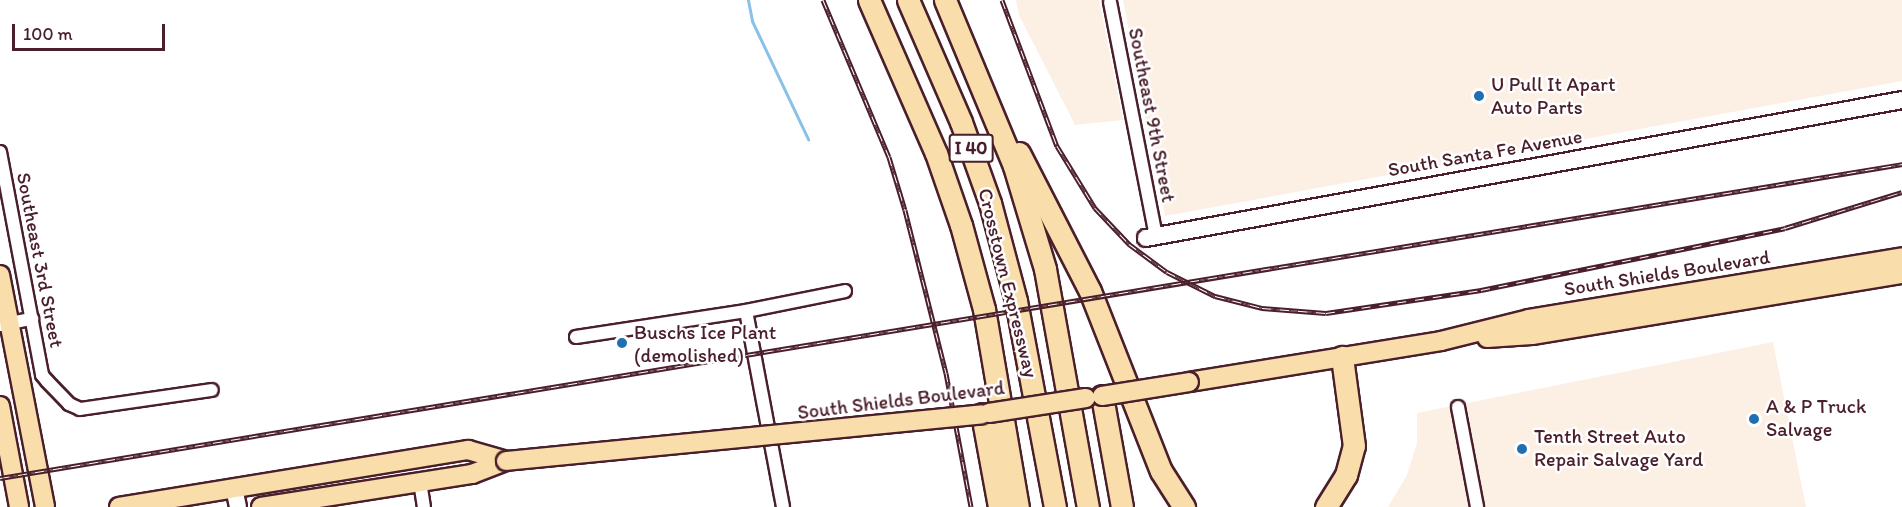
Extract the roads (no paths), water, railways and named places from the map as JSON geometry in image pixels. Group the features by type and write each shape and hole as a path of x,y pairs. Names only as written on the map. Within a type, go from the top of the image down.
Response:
{"highway":[{"path":"869,0 936,153 962,225 988,329 1018,507"},
{"name":"Crosstown Expressway","path":"908,0 961,122 990,203 1016,302 1055,507"},
{"name":"Crosstown Expressway","path":"945,0 986,93 1014,166 1045,269 1088,507"},
{"path":"986,93 1064,236 1161,471 1184,507"},
{"path":"1326,507 1346,476 1354,446 1342,357"},
{"path":"1101,396 1122,507"},
{"path":"986,413 999,507"}],"main road":[{"name":"South Shields Boulevard","path":"1441,341 1529,318 1902,257"},
{"name":"South Shields Boulevard","path":"261,507 472,474 506,461 986,413 1441,341 1532,335 1902,274"},
{"path":"0,275 5,324 45,507"},
{"path":"0,406 19,507"},
{"name":"South Shields Boulevard","path":"120,507 468,450 506,461"},
{"path":"392,461 420,482"}],"street":[{"name":"Southeast 9th Street","path":"1110,2 1151,237"},
{"name":"South Santa Fe Avenue","path":"1151,237 1902,100"},
{"name":"Southeast 3rd Street","path":"0,152 42,375 69,404 80,409 212,390"},
{"path":"576,337 746,312 845,291"},
{"path":"746,312 783,507"},
{"path":"5,324 32,319"},
{"path":"1458,407 1476,507"},
{"path":"420,482 424,507"},
{"path":"234,488 238,507"}],"waterway":[{"path":"748,0 752,21 808,139"}],"railway":[{"path":"823,0 889,157 905,210 946,373 971,507"},
{"path":"1002,0 1057,146 1095,208 1129,244 1167,272 1215,296 1262,308 1326,313 1481,290 1785,228 1902,192"},
{"path":"0,478 1902,164"}],"place":[{"name":"U Pull It Apart Auto Parts","path":"1479,96"},
{"name":"Buschs Ice Plant (demolished)","path":"622,343"},
{"name":"A & P Truck Salvage","path":"1754,419"},
{"name":"Tenth Street Auto Repair Salvage Yard","path":"1522,449"}]}
